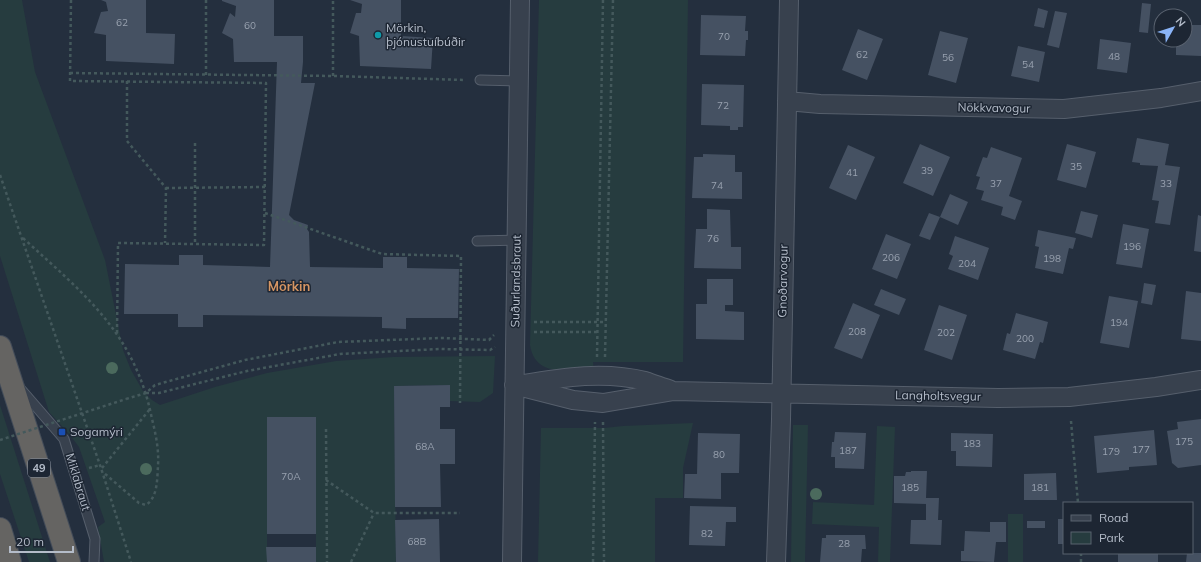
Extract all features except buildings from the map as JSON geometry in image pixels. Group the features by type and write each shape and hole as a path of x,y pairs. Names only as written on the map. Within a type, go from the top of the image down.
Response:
{"highway":[{"name":"Miklabraut","path":"0,347 69,562"},
{"path":"0,529 10,562"}],"street":[{"name":"Suðurlandsbraut","path":"512,562 520,0"},
{"name":"Gnoðarvogur","path":"776,562 789,0"},
{"name":"Nökkvavogur","path":"787,101 820,104 1064,109 1161,98 1201,90"},
{"name":"Langholtsvegur","path":"514,385 581,376 604,375 644,381 674,391"},
{"name":"Langholtsvegur","path":"514,385 573,400 596,402 618,401 674,391 998,398 1063,397 1100,394 1201,380"}],"lane":[{"path":"480,80 519,81"},
{"path":"477,241 516,240"},
{"name":"Miklabraut","path":"9,374 64,439 95,539 94,562"}],"path":[{"path":"71,0 70,81 266,83 264,245 118,243 118,334"},
{"path":"206,0 206,75"},
{"path":"333,0 333,76"},
{"path":"596,363 603,0"},
{"path":"605,363 613,0"},
{"path":"70,73 333,76 480,80"},
{"path":"127,81 127,141 166,188 166,243"},
{"path":"195,143 195,244"},
{"path":"0,175 102,468 131,562"},
{"path":"166,188 265,187"},
{"path":"265,213 382,254 461,256 460,403"},
{"path":"22,238 83,292 104,316 118,334 134,362 146,393 159,453 156,490 151,502 146,505 139,503 103,472"},
{"path":"528,322 606,322"},
{"path":"146,393 155,386 245,360 338,342 441,338 489,340 494,336 496,329"},
{"path":"527,332 597,332"},
{"path":"0,440 146,393 159,393 246,371 340,354 440,349 490,350 499,342"},
{"path":"102,468 150,409"},
{"path":"593,562 596,416"},
{"path":"603,416 604,562"},
{"path":"1071,421 1078,502"},
{"path":"326,430 326,562"},
{"path":"83,471 100,464"},
{"path":"326,480 374,513 460,513"},
{"path":"351,562 374,513"}],"green space":[{"path":"0,0 22,0 35,72 105,260 123,350 131,370 143,391 152,400 160,405 215,387 267,373 336,361 393,357 495,356 493,393 480,402 450,401 450,385 394,386 396,562 316,562 316,418 267,418 267,562 104,562 98,527 105,522 79,447 49,412 0,256"},
{"path":"539,0 688,0 683,362 593,362 594,370 564,371 546,367 539,363 533,356 530,345"},
{"path":"0,405 50,562 29,562 0,474"},
{"path":"693,423 683,468 683,498 655,498 655,562 538,562 541,428 604,428"},
{"path":"793,425 808,425 805,562 791,562"},
{"path":"877,426 895,427 890,562 878,562 879,527 812,524 813,502 874,505"},
{"path":"1008,514 1023,514 1023,562 1008,562"}],"place":[{"name":"Mörkin, þjónustuíbúðir","path":"378,35"},
{"name":"Sogamýri","path":"62,432"}],"district":[{"name":"Mörkin","path":"289,286"}]}
